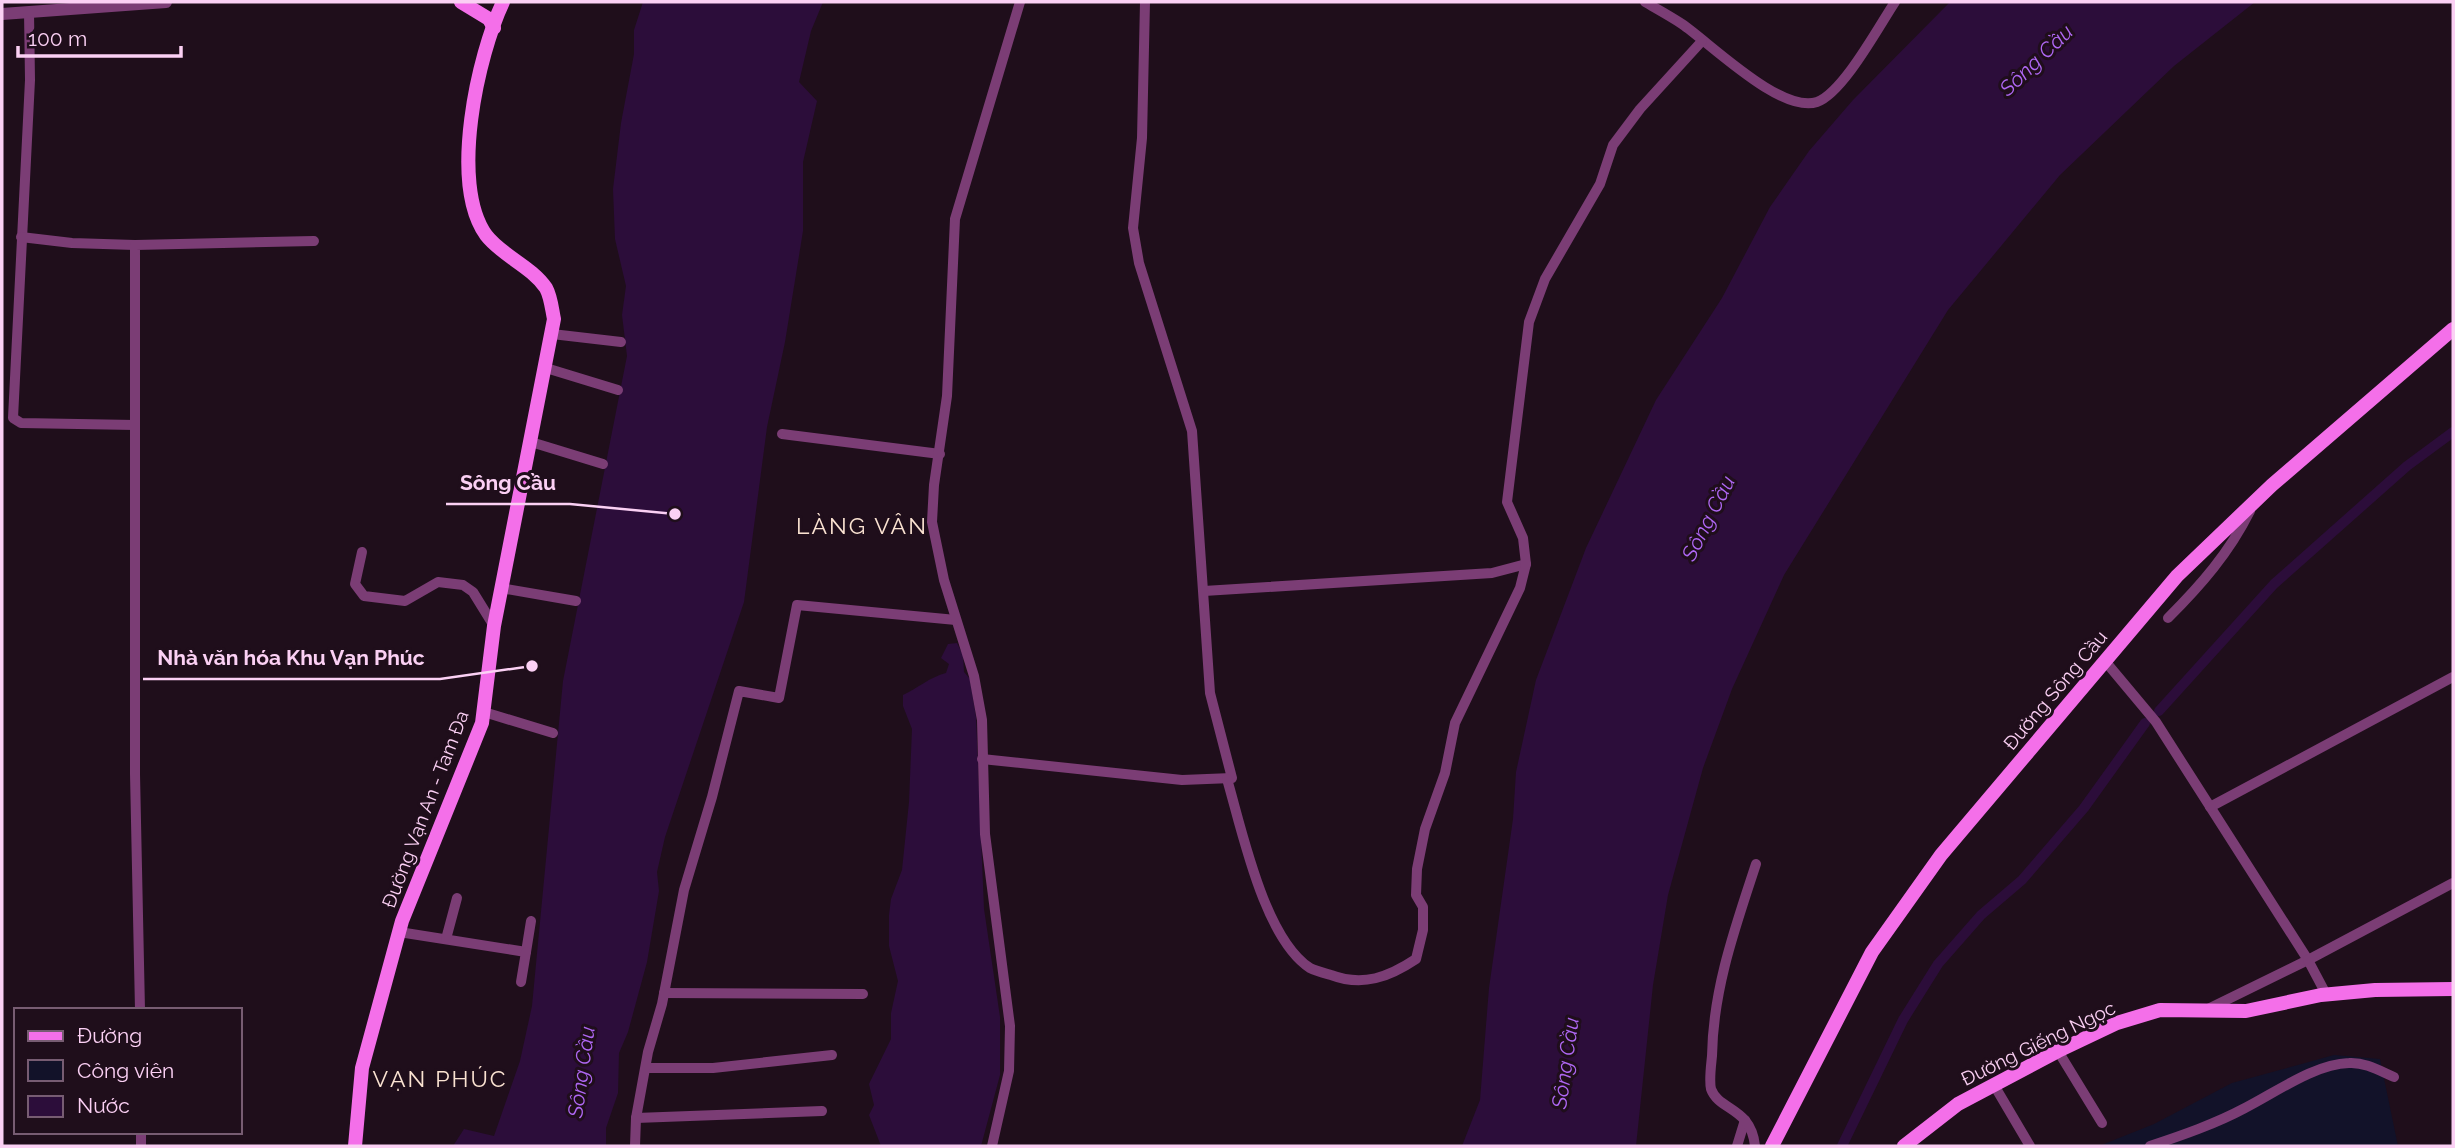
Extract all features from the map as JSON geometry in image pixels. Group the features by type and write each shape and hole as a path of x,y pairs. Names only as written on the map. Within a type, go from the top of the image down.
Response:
{"main road":[{"path":"461,2 489,19 494,28"},
{"path":"494,28 503,2"},
{"name":"Đường Vạn An - Tam Đa","path":"355,1146 362,1068 399,932 484,712 494,626 554,319 546,288 484,232 472,190 467,154 468,125 494,28"},
{"name":"Đường Sông Cầu","path":"1772,1146 1872,952 1941,855 2177,576 2254,502 2453,329"},
{"name":"Đường Giếng Ngọc","path":"1904,1146 1958,1104 2117,1023 2160,1010 2246,1011 2326,994 2453,989"}],"street":[{"path":"2,14 166,2"},
{"path":"992,1146 1009,1071 1010,1026 990,891 982,720 932,522 934,485 947,396 955,219 1020,2"},
{"path":"982,759 1182,780 1232,778 1210,692 1192,431 1139,263 1133,228 1142,138 1146,2"},
{"path":"1645,2 1702,41 1732,66 1797,103 1817,102 1837,88 1895,2"},
{"path":"29,12 30,80 20,237 14,421 135,425"},
{"path":"1227,779 1256,882 1273,920 1293,951 1310,968 1339,978 1361,981 1391,976 1416,959 1423,930 1423,908 1416,895 1417,869 1425,829 1445,773 1455,723 1520,588 1526,564 1523,538 1507,502 1529,322 1545,279 1600,184 1613,145 1640,109 1702,41"},
{"path":"20,237 135,244 314,240"},
{"path":"135,244 135,774 140,1008"},
{"path":"552,334 621,342"},
{"path":"546,368 618,390"},
{"path":"782,435 940,454"},
{"path":"531,442 603,464"},
{"path":"2168,618 2209,577 2238,534 2254,502"},
{"path":"362,552 355,584 364,596 405,601 438,582 452,582 473,592 494,626"},
{"path":"1204,591 1492,573 1526,564"},
{"path":"501,588 576,601"},
{"path":"635,1146 636,1118 684,890 712,797 739,691 779,698 797,605 956,620"},
{"path":"2105,661 2156,722 2308,960 2326,994"},
{"path":"2210,807 2453,677"},
{"path":"484,712 553,733"},
{"path":"1755,1146 1753,1130 1711,1088 1712,1037 1721,975 1756,864"},
{"path":"2205,1010 2308,960 2453,883"},
{"path":"446,939 457,898"},
{"path":"521,982 531,921"},
{"path":"399,932 526,952"},
{"path":"664,993 863,994"},
{"path":"2058,1051 2102,1123"},
{"path":"646,1068 713,1069 832,1055"},
{"path":"2150,1146 2237,1112 2296,1079 2347,1063 2369,1066 2395,1077"},
{"path":"1994,1085 2030,1146"},
{"path":"636,1118 822,1111"},
{"path":"1737,1146 1745,1120"}],"green space":[{"path":"2334,1055 2380,1059 2398,1146 2099,1146 2154,1124 2232,1083"}],"water":[{"name":"Sông Cầu","path":"643,2 823,2 811,31 799,82 817,101 803,162 803,231 785,342 767,427 744,602 665,837 657,872 659,891 647,962 628,1032 619,1053 618,1093 606,1128 606,1146 453,1146 464,1129 494,1136 520,1061 532,1006 563,681 627,356 622,315 626,286 615,239 613,189 621,123 634,54 634,30"},
{"name":"Sông Cầu","path":"1950,2 2255,2 2174,66 2060,175 1948,310 1784,575 1732,689 1703,768 1668,895 1653,985 1636,1146 1462,1146 1480,1100 1489,988 1513,819 1516,772 1536,680 1586,548 1656,400 1722,298 1770,207 1809,151 1853,100"},
{"path":"957,643 963,655 964,672 970,679 976,717 984,909 1000,1017 1000,1075 981,1146 881,1146 869,1115 874,1105 869,1084 891,1039 891,1013 898,981 889,946 889,915 891,899 902,870 909,802 912,729 903,706 903,695 946,673 949,664 941,658 948,644"}],"waterway":[{"path":"2159,711 2274,584 2407,466 2453,432"},
{"path":"1842,1146 1903,1020 1938,964 1981,915 2022,880 2084,808 2145,723"}],"place":[{"name":"Sông Cầu","path":"675,514"},
{"name":"Nhà văn hóa Khu Vạn Phúc","path":"532,666"}],"district":[{"name":"LÀNG VÂN","path":"862,525"},
{"name":"VẠN PHÚC","path":"440,1078"}]}
